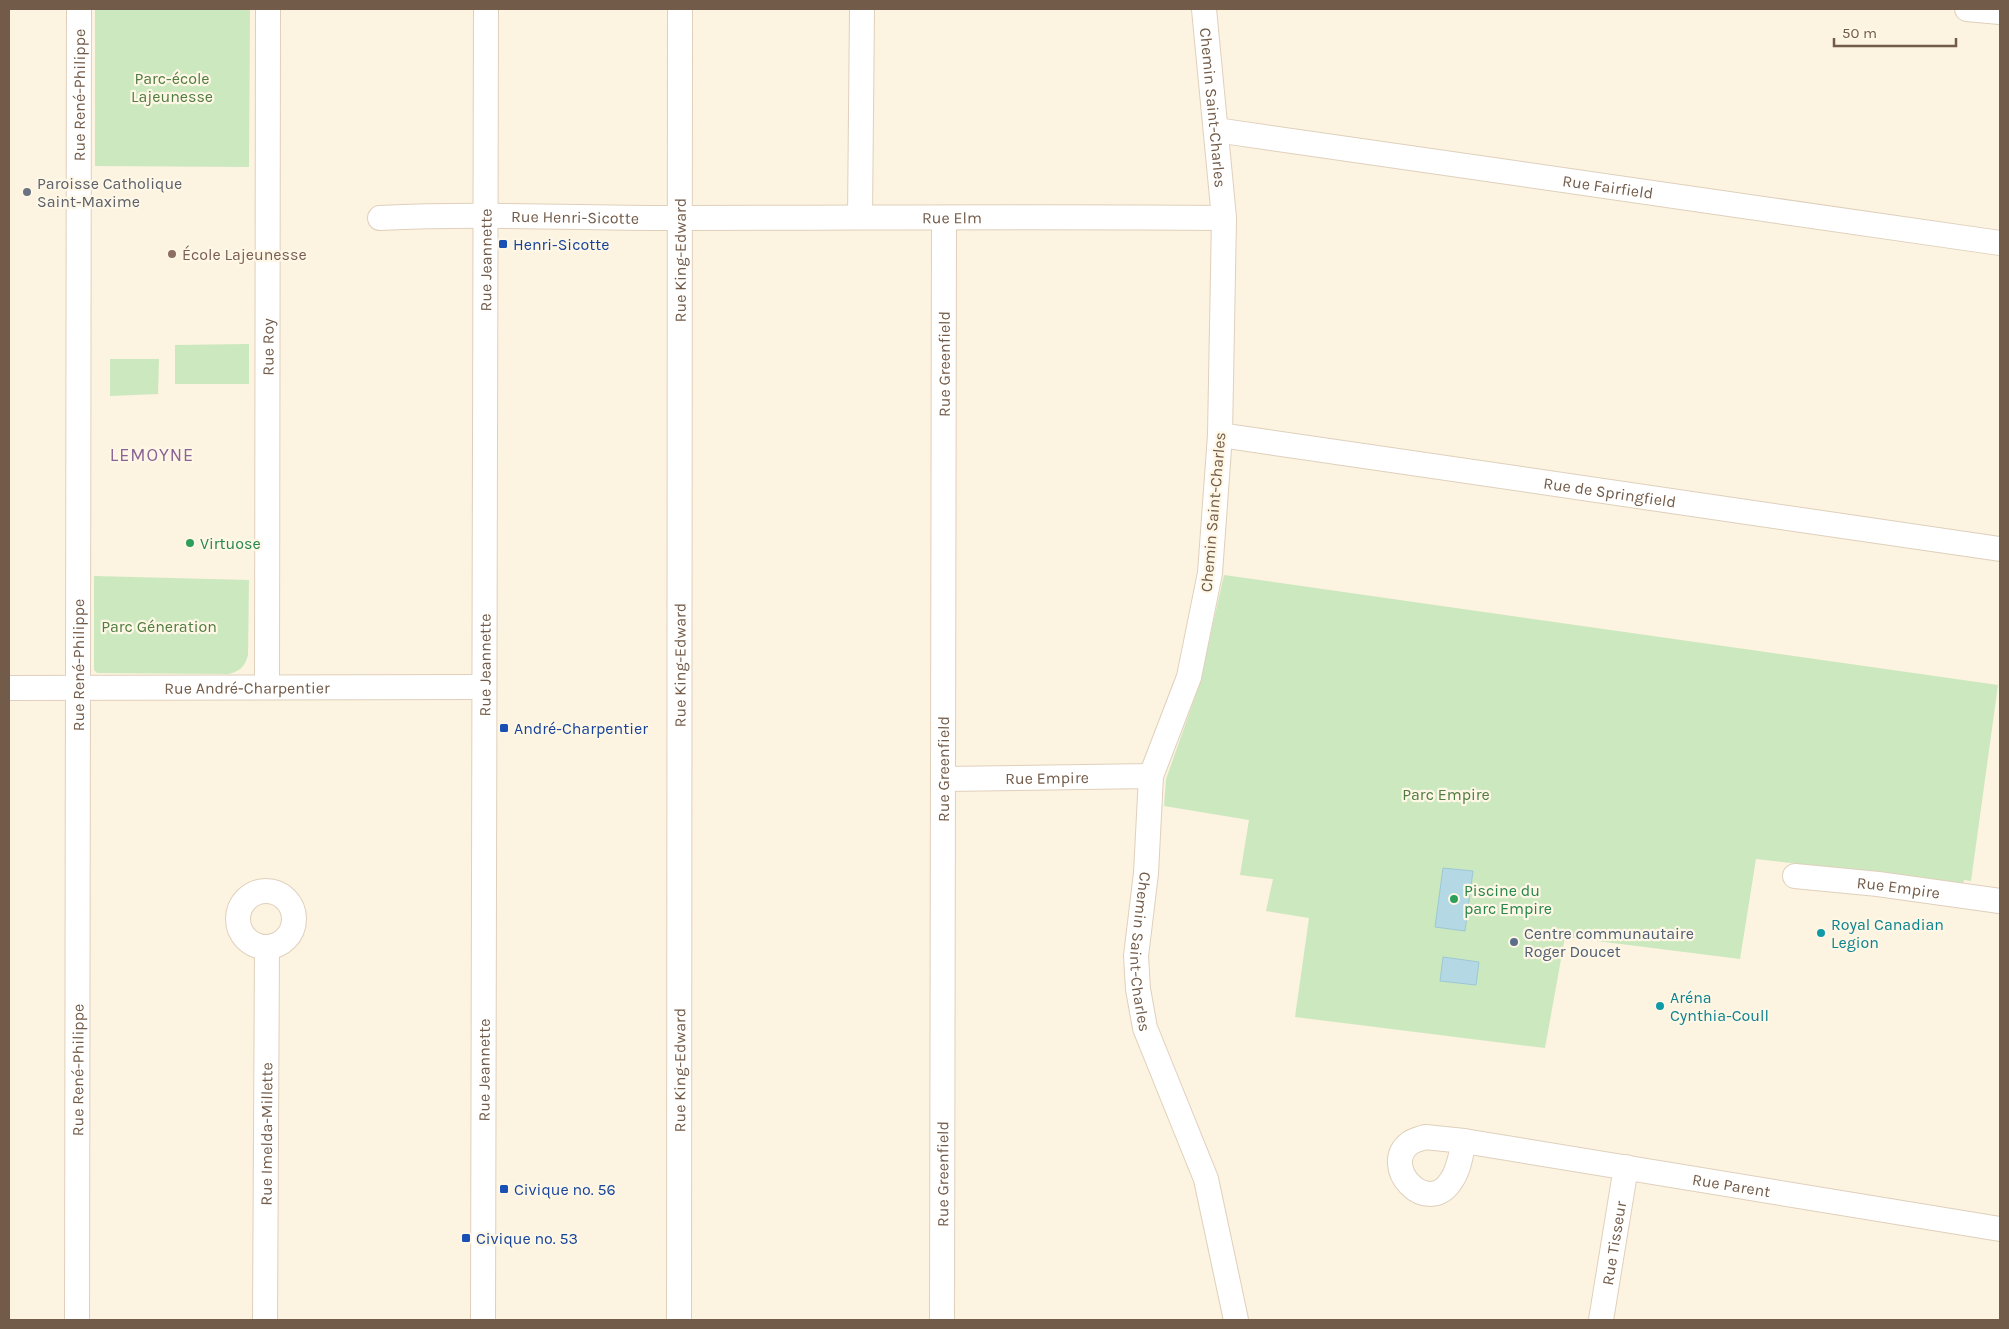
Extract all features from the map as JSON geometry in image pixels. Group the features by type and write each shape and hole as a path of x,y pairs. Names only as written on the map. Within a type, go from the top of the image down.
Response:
{"street":[{"name":"Rue René-Philippe","path":"76,1320 79,9"},
{"name":"Rue Roy","path":"267,686 268,9"},
{"name":"Rue Jeannette","path":"483,1320 486,9"},
{"name":"Rue King-Edward","path":"678,1320 680,9"},
{"path":"860,217 862,9"},
{"name":"Chemin Saint-Charles","path":"1204,9 1224,218 1220,435 1208,582 1189,677 1151,776 1146,873 1136,956 1138,989 1145,1028 1206,1180 1236,1320"},
{"path":"1967,9 2000,12"},
{"name":"Rue Fairfield","path":"1216,130 2000,243"},
{"name":"Rue Henri-Sicotte","path":"380,218 485,216 680,218"},
{"name":"Rue Elm","path":"680,218 1224,218"},
{"name":"Rue Greenfield","path":"942,1320 944,218"},
{"name":"Rue de Springfield","path":"1220,435 2000,549"},
{"name":"Rue André-Charpentier","path":"9,688 483,687"},
{"name":"Rue Empire","path":"944,779 1151,776"},
{"name":"Rue Empire","path":"1795,876 1878,884 2000,901"},
{"name":"Rue Imelda-Millette","path":"265,1320 267,948"},
{"name":"Rue Parent","path":"1464,1141 2000,1229"},
{"name":"Rue Tisseur","path":"1601,1320 1626,1168"}],"green space":[{"name":"Parc-école Lajeunesse","path":"95,9 250,9 249,167 95,166"},
{"path":"249,344 249,384 175,384 175,345"},
{"path":"110,359 159,359 158,394 110,396"},
{"name":"Parc Empire","path":"1224,575 1998,685 1971,881 1964,880 1963,883 1756,859 1740,959 1565,937 1545,1048 1295,1017 1309,918 1266,911 1273,879 1240,875 1249,820 1164,806 1166,779 1199,686"},
{"name":"Parc Géneration","path":"94,576 249,580 248,655 244,665 239,670 229,674 97,673 94,670"}],"water":[{"name":"Piscine du parc Empire","path":"1443,868 1473,871 1465,931 1435,927"},
{"path":"1443,957 1479,962 1476,985 1440,981"}],"place":[{"name":"Paroisse Catholique Saint-Maxime","path":"27,192"},
{"name":"Henri-Sicotte","path":"503,244"},
{"name":"École Lajeunesse","path":"172,254"},
{"name":"Virtuose","path":"190,543"},
{"name":"André-Charpentier","path":"504,728"},
{"name":"Piscine du parc Empire","path":"1454,899"},
{"name":"Royal Canadian Legion","path":"1821,933"},
{"name":"Centre communautaire Roger Doucet","path":"1514,942"},
{"name":"Aréna Cynthia-Coull","path":"1660,1006"},
{"name":"Civique no. 56","path":"504,1189"},
{"name":"Civique no. 53","path":"466,1238"}],"district":[{"name":"LEMOYNE","path":"152,455"}]}
